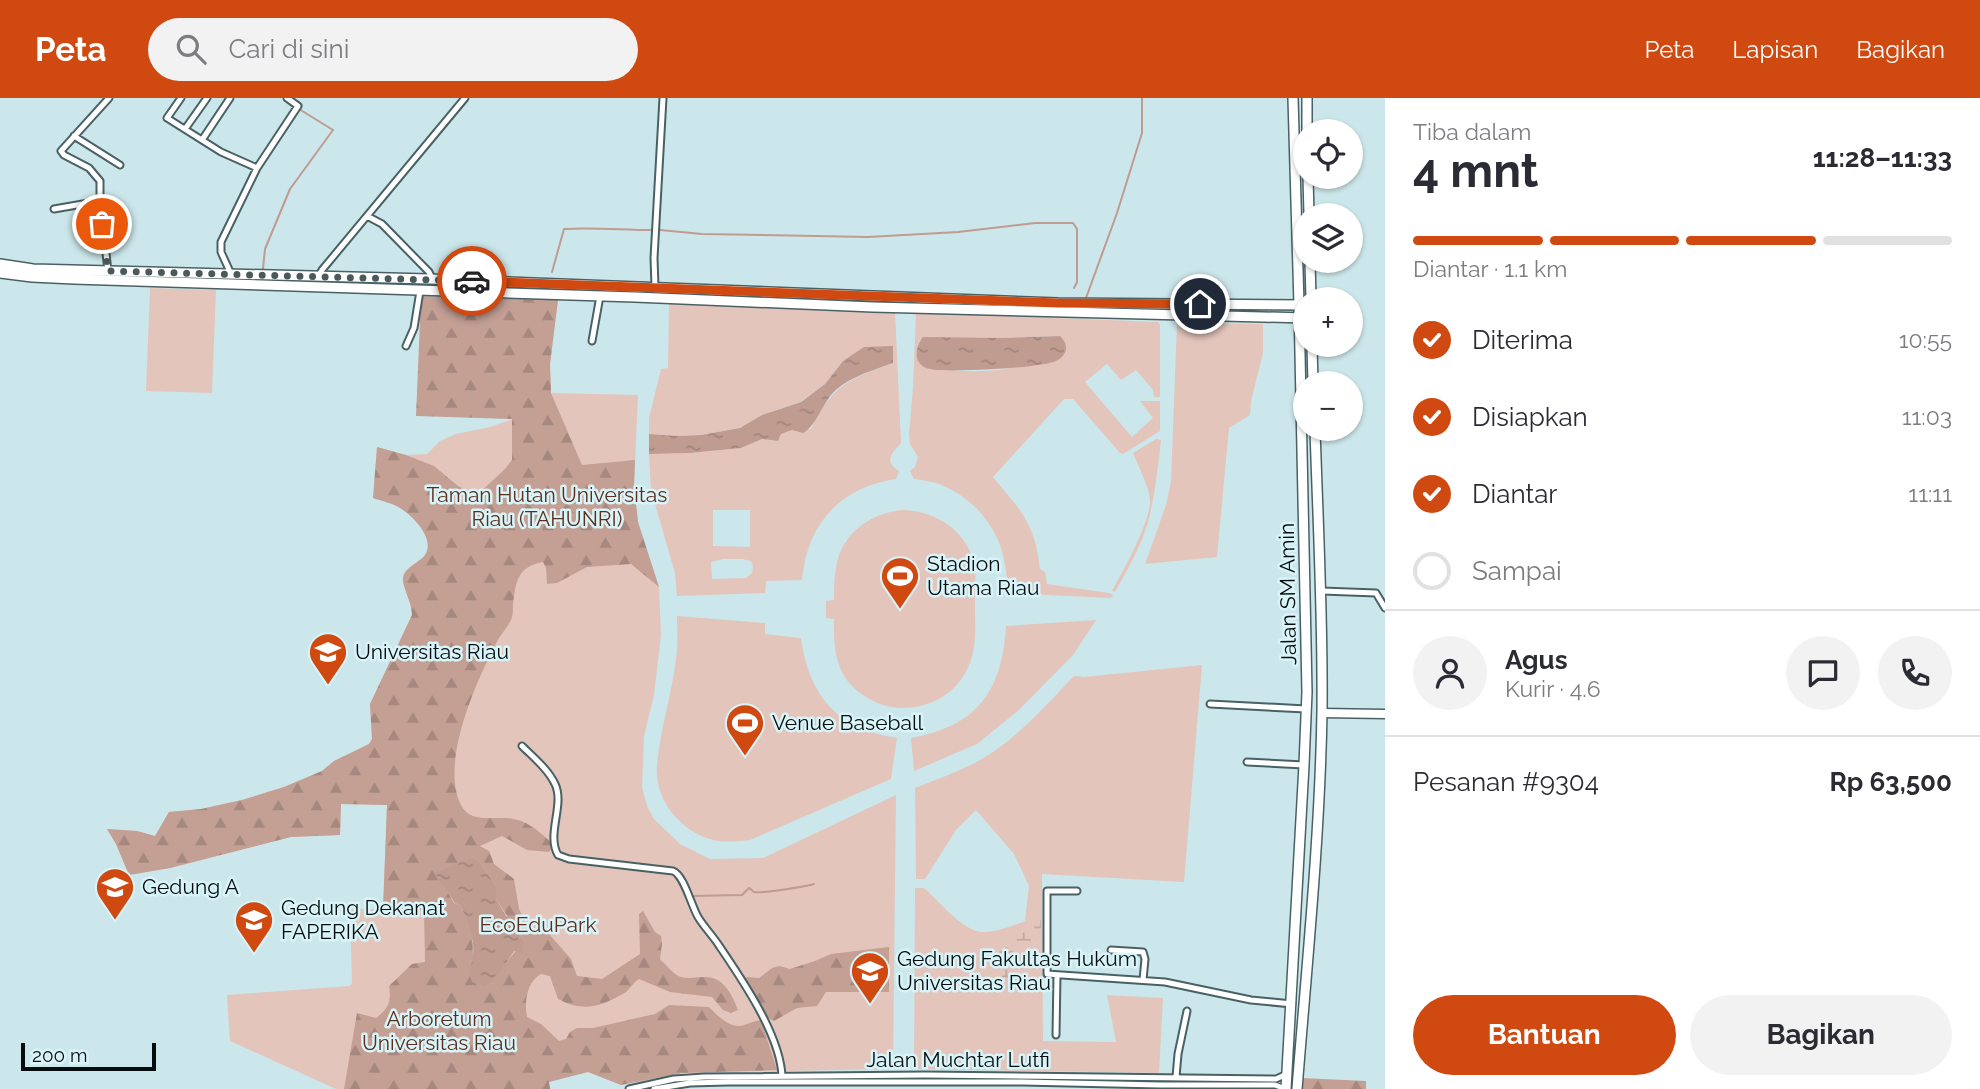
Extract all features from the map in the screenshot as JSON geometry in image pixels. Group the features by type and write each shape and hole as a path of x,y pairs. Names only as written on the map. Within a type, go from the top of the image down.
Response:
{"main road":[{"name":"Jalan SM Amin","path":"1293,98 1299,203"},
{"path":"1307,98 1307,119"},
{"path":"0,264 33,269 433,280 905,308 1293,317"},
{"path":"0,272 74,279 600,296 656,293 1058,303 1293,305"},
{"name":"Jalan SM Amin","path":"1286,1089 1306,709 1303,357"},
{"name":"Jalan SM Amin","path":"1297,1089 1316,856 1322,713 1322,594 1316,441"},
{"path":"1306,599 1322,594"},
{"path":"1322,713 1385,714"}],"street":[{"path":"108,98 61,152 89,168 100,181 108,271"},
{"path":"181,98 167,118 221,152 257,168"},
{"path":"185,130 207,98"},
{"path":"202,140 230,98"},
{"path":"231,274 221,253 221,242 257,168 298,106 287,98"},
{"path":"318,277 465,98"},
{"path":"656,293 654,258 663,98"},
{"path":"74,136 120,165"},
{"path":"54,209 100,201"},
{"path":"367,216 382,225 429,272 433,280"},
{"path":"406,346 414,328 420,291"},
{"path":"592,341 600,296"},
{"path":"1322,594 1376,593 1385,608"},
{"path":"1210,704 1306,709"},
{"path":"522,746 555,784 557,798 553,840 558,855 569,859 673,871 679,875 696,915 737,973 770,1030 782,1076"},
{"path":"1247,762 1304,765"},
{"path":"1077,891 1048,891 1047,974 1165,982 1251,1000 1292,1004"},
{"path":"1111,950 1143,952 1143,980"},
{"path":"1056,1035 1057,975"},
{"path":"1176,1077 1187,1011"},
{"name":"Jalan Muchtar Lutfi","path":"629,1089 681,1078 782,1076 1276,1079 1287,1074"},
{"path":"1159,1087 1161,1077"},
{"name":"Jalan Muchtar Lutfi","path":"654,1089 690,1083 740,1082 1022,1082 1159,1087 1275,1085 1286,1089"}],"green space":[{"path":"150,288 216,290 212,393 146,391"},
{"path":"421,296 558,300 550,364 551,393 582,465 635,460 634,486 638,522 659,587 631,564 587,567 557,583 547,584 543,562 523,571 515,589 512,618 481,674 464,720 455,766 455,787 461,805 471,815 520,821 536,829 554,845 549,852 527,850 502,836 480,846 489,851 494,864 514,879 519,909 529,929 549,934 571,959 577,976 602,979 640,954 639,914 643,911 655,932 661,936 660,959 667,967 681,977 716,979 730,992 738,1010 731,1013 723,1010 712,997 670,992 639,979 626,992 610,1001 581,1007 558,999 550,976 541,974 532,982 528,992 527,1017 541,1024 559,1041 566,1039 570,1032 577,1028 593,1028 655,1014 669,1005 709,1007 734,1025 761,1020 777,1070 682,1073 621,1085 588,1072 549,1082 550,1089 344,1089 357,1013 376,1018 388,1004 389,986 412,964 425,962 424,910 383,909 387,805 341,804 340,835 291,837 170,868 129,875 107,829 137,831 155,836 169,812 201,809 284,787 322,771 334,761 369,744 372,739 370,704 412,615 403,583 404,575 425,555 428,543 423,530 403,510 373,498 377,447 434,466 458,486 477,495 512,460 512,419 416,416","holes":["479,861 496,886 496,899 524,941 486,987 473,957 472,931 460,905 454,903 447,891"]},
{"name":"EcoEduPark","path":"558,300 550,364 551,393 638,395 634,486 638,522 659,587 661,635 654,695 644,736 642,787 647,806 654,819 680,844 710,859 763,858 896,795 893,1069 682,1073 621,1085 588,1072 549,1082 550,1089 336,1089 230,1041 227,995 352,984 350,909 383,909 387,805 341,804 340,835 291,837 170,868 129,875 107,829 137,831 155,836 169,812 201,809 284,787 322,771 334,761 369,744 372,739 370,704 412,615 403,583 404,575 425,555 428,543 423,530 403,510 373,498 377,447 406,455 427,454 440,441 456,434 513,419"},
{"path":"669,303 895,311 901,443 890,460 899,471 896,479 858,490 830,512 811,542 802,580 766,581 765,593 677,596 675,573 651,490 649,454 741,448 762,439 778,441 781,434 792,430 811,429 826,402 843,386 853,379 893,363 843,361 825,384 800,402 762,415 740,428 701,435 649,434 649,418 661,369 668,368","holes":["713,510 750,510 750,547 713,546","723,559 751,561 752,573 746,578 712,579 711,562"]},
{"path":"916,312 1158,322 1160,397 1154,397 1153,390 1136,370 1121,380 1107,364 1085,382 1132,437 1153,418 1140,401 1160,401 1160,431 1123,454 1120,453 1073,399 1064,399 993,477 1025,518 1047,584 1109,593 1113,595 1111,598 1007,593 1002,551 982,515 972,504 949,488 914,479 910,471 915,467 918,457 910,444 909,435","holes":["1060,336 1020,362 1001,370 950,370 921,365 1000,338"]},
{"path":"1177,323 1263,324 1263,353 1250,415 1229,428 1217,557 1145,564 1166,505 1171,481"},
{"path":"1156,439 1161,440 1148,522 1138,549 1115,592 1112,591 1135,546 1149,509 1148,489 1133,453"},
{"name":"Stadion Utama Riau","path":"904,510 916,511 940,520 967,545 975,570 975,629 969,665 952,689 928,704 899,708 871,700 844,676 836,655 834,619 826,618 826,601 834,600 834,579 839,555 851,535 860,526 880,515"},
{"path":"677,616 765,623 765,634 801,638 811,677 830,707 858,727 897,738 891,779 750,840 718,841 701,836 680,822 665,802 657,778 663,725 676,659"},
{"path":"1096,620 1073,655 1019,710 977,744 914,771 911,738 953,725 969,715 992,687 999,670 1006,626"},
{"path":"1202,665 1184,882 1042,874 1043,1041 1116,1042 1107,995 1163,998 1159,1073 914,1069 915,888 924,888 966,926 987,932 1025,921 1029,886 1014,854 976,810 956,830 925,879 916,879 915,788 963,769 990,754 1024,727 1074,676","holes":["1041,939 1020,961 1020,973 1029,991 1021,1002 1014,991 1002,981 1000,965 985,959 983,946 998,951 1013,944"]},
{"path":"1041,917 1041,939 1026,952 1020,962 1020,974 1030,997 1024,1005 1002,981 1000,965 984,959 980,948 983,946 998,951 1007,947 1033,921"},
{"path":"889,947 889,992 826,992 817,1006 797,1008 774,1021 764,1016 742,982 747,977 759,978 779,966 790,969 831,954"},
{"path":"1302,1078 1366,1081 1366,1089 1301,1089"}],"water":[{"path":"1060,336 1065,342 1065,353 1060,359 1047,364 1012,368 935,370 926,368 917,358 917,349 923,337"},
{"path":"893,346 893,363 843,384 832,394 812,425 803,433 792,430 781,434 778,441 762,439 741,448 649,454 649,434 701,435 740,428 762,415 801,402 825,384 843,361 864,347"},
{"path":"471,858 479,861 496,886 496,899 506,916 513,918 511,922 524,941 522,952 514,951 486,987 472,982 469,970 473,948 470,929 460,905 455,903 436,875"}],"waterway":[{"path":"1086,298 1142,133 1142,98"},
{"path":"263,269 265,249 290,189 333,130 299,109"},
{"path":"660,230 702,234 868,237 958,232 1035,223 1073,223 1077,229 1077,282 1074,288"},
{"path":"552,272 564,229 652,230"},
{"path":"554,811 555,796"},
{"path":"691,896 742,895 749,888 754,892 766,892 814,884"},
{"path":"683,889 692,909"},
{"path":"703,920 710,930"}],"way so far":[{"path":"102,224 108,271 472,281"}],"place":[{"name":"Stadion Utama Riau","path":"900,610"},
{"name":"Universitas Riau","path":"328,686"},
{"name":"Venue Baseball","path":"745,757"},
{"name":"Gedung A","path":"115,921"},
{"name":"Gedung Dekanat FAPERIKA","path":"254,954"},
{"name":"Gedung Fakultas Hukum Universitas Riau","path":"870,1005"}],"route":[{"path":"472,281 1058,303 1200,304"}],"park label":[{"name":"Taman Hutan Universitas Riau (TAHUNRI)","path":"547,507"},
{"name":"Arboretum Universitas Riau","path":"439,1031"}]}
